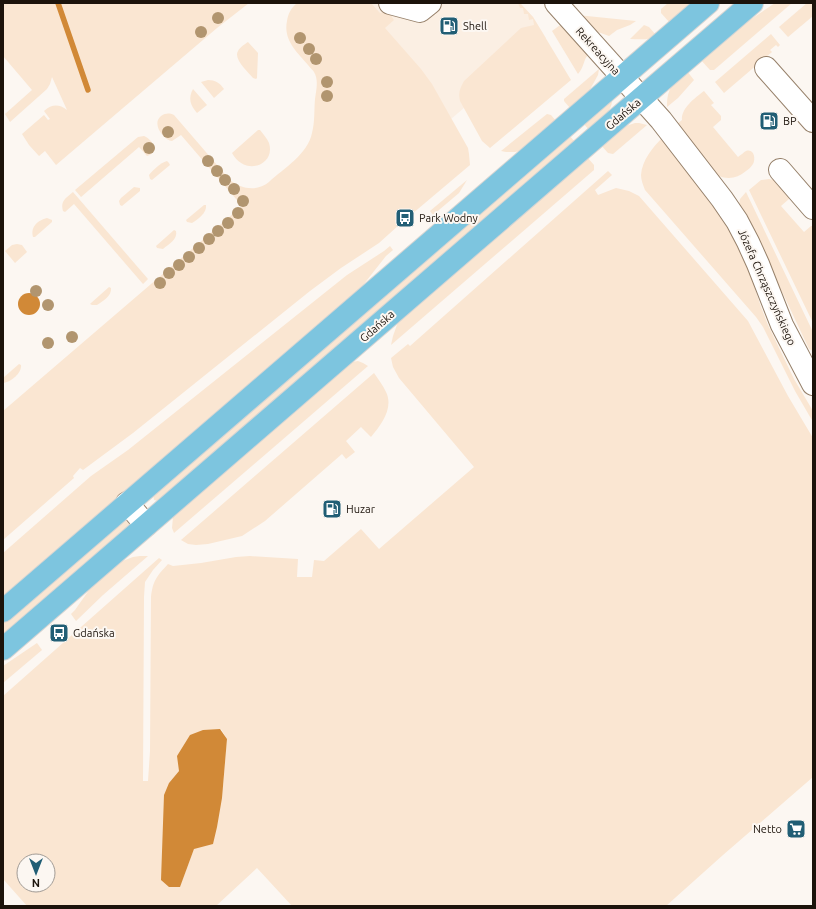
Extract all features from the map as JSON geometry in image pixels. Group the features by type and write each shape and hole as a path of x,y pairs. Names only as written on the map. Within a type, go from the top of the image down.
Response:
{"main road":[{"path":"3,611 708,3"},
{"name":"Gdańska","path":"3,649 752,3"}],"street":[{"path":"390,3 420,11 430,3"},
{"name":"Rekreacyjna","path":"556,3 641,98"},
{"path":"766,68 813,121"},
{"name":"Józefa Chrząszczyńskiego","path":"641,98 670,132 737,220 758,264 782,325 813,384"},
{"path":"780,170 813,208"},
{"path":"127,503 146,525"}],"shaded area":[{"path":"3,3 249,3 217,28 56,165 45,151 39,156 22,134 44,115 48,120 50,119 44,111 50,107 58,106 67,110 52,77 47,89 10,122 5,114 32,90 3,56"},
{"path":"297,3 371,3 380,13 396,9 390,14 394,20 385,28 421,69 432,84 468,148 470,165 412,214 408,210 395,221 399,225 379,243 310,291 133,433 83,470 80,468 73,476 74,478 3,540 3,411 242,206 181,135 172,141 162,135 157,123 158,119 166,114 174,115 230,180 239,186 249,188 259,187 269,182 301,154 310,141 314,125 317,86 316,75 292,45 286,28 287,18"},
{"path":"350,3 520,3 533,17 546,38 451,119"},
{"path":"518,3 520,3 533,17 571,80 490,148 482,141 460,101 459,95 464,81 521,28 534,25 533,19 529,20 528,14 524,14 523,8 520,8"},
{"path":"668,3 693,3 670,23 661,13 661,9"},
{"path":"775,3 792,3 714,70 710,70 700,59 732,32"},
{"path":"807,3 813,3 813,16 788,37 779,27"},
{"path":"577,15 636,21 617,30 609,36 598,32"},
{"path":"563,23 589,54 578,74 552,31"},
{"path":"644,25 649,27 656,35 647,39 630,39"},
{"path":"771,34 780,45 778,47 776,45 770,50 772,52 724,93 715,82"},
{"path":"248,42 258,53 256,79 253,78 245,69 239,61 237,54 239,50"},
{"path":"599,69 598,75 588,93 570,108 564,99"},
{"path":"687,71 694,80 678,98 667,107 668,95 672,86"},
{"path":"208,80 217,82 224,89 214,98 201,82"},
{"path":"193,89 207,105 197,113 190,101"},
{"path":"704,91 714,103 711,105 721,116 721,120 713,127 738,157 745,151 749,150 754,154 753,164 739,176 724,178 716,175 676,125 682,120 686,107"},
{"path":"612,99 612,104 608,112 589,130 583,123"},
{"path":"547,114 551,115 556,121 523,150 515,152 501,151"},
{"path":"635,123 647,125 613,154 608,153 601,145 623,127"},
{"path":"258,130 260,130 269,143 270,151 268,157 264,162 258,165 244,165 232,153"},
{"path":"569,135 575,142 158,501 154,500 153,494"},
{"path":"144,136 150,140 154,146 151,154 147,156 139,147 81,197 75,190 138,137"},
{"path":"663,137 730,225 747,264 768,325 794,379 813,411 813,422 795,391 763,327 756,317 645,190 641,177 643,164 652,149"},
{"path":"587,157 594,165 594,170 391,345 398,322"},
{"path":"167,161 170,165 152,180 150,179 149,175 159,165"},
{"path":"608,171 612,175 595,190 598,195 616,188 629,191 639,196 748,321 788,396 813,438 813,777 666,906 292,906 257,868 216,906 27,906 3,879 3,696 159,558 162,560 145,582 144,597 143,781 148,781 150,751 151,597 156,579 168,564 173,566 250,556 298,559 297,577 312,577 314,560 324,561 361,529 379,549 474,467 399,378 393,367 391,358 408,344 410,346","holes":["221,729 227,739 223,786 194,849 180,886 169,783"]},
{"path":"467,180 459,193 433,215 430,211"},
{"path":"761,180 774,180 789,197 789,199 781,206 804,232 813,226 813,323 749,190"},
{"path":"134,187 140,188 140,191 122,206 120,205 119,201 121,198"},
{"path":"73,192 148,279 143,284 74,204 65,212 63,211 63,202"},
{"path":"746,192 813,332 813,351 809,349 739,206 740,199"},
{"path":"206,205 206,208 202,216 192,223 187,222 186,220"},
{"path":"47,218 52,220 52,222 35,237 33,237 32,233 36,224"},
{"path":"174,230 176,231 176,236 172,241 163,249 157,248 156,246"},
{"path":"12,245 22,245 27,252 15,263 5,251"},
{"path":"390,246 393,250 386,256 356,294 3,598 3,553 91,476 128,450 347,275"},
{"path":"109,287 111,288 111,291 107,298 97,305 90,304 91,303"},
{"path":"29,293 37,296 40,304 37,312 29,315 21,312 18,304 21,296"},
{"path":"358,361 368,366 174,533 172,528 173,517 352,362"},
{"path":"19,364 21,365 21,368 18,374 12,379 3,383 3,378"},
{"path":"374,373 386,392 388,398 387,410 382,422 371,437 361,427 346,441 355,452 346,459 342,454 265,521 242,536 208,544 196,545 188,544 181,540"},
{"path":"124,520 130,525 3,637 3,623"},
{"path":"140,556 148,556 103,595 76,621 71,614 94,583 120,562"},
{"path":"37,643 42,650 3,683 3,666"},
{"path":"220,729 227,739 222,798 213,844 194,849 180,887 169,887 161,880 164,795 169,783 179,771 177,756 190,735 203,730"}],"waterway":[{"path":"58,3 88,90"}],"place":[{"name":"Shell","path":"449,26"},
{"name":"BP","path":"769,121"},
{"name":"Park Wodny","path":"405,218"},
{"name":"Huzar","path":"332,509"},
{"name":"Gdańska","path":"59,633"},
{"name":"Netto","path":"796,829"}]}
